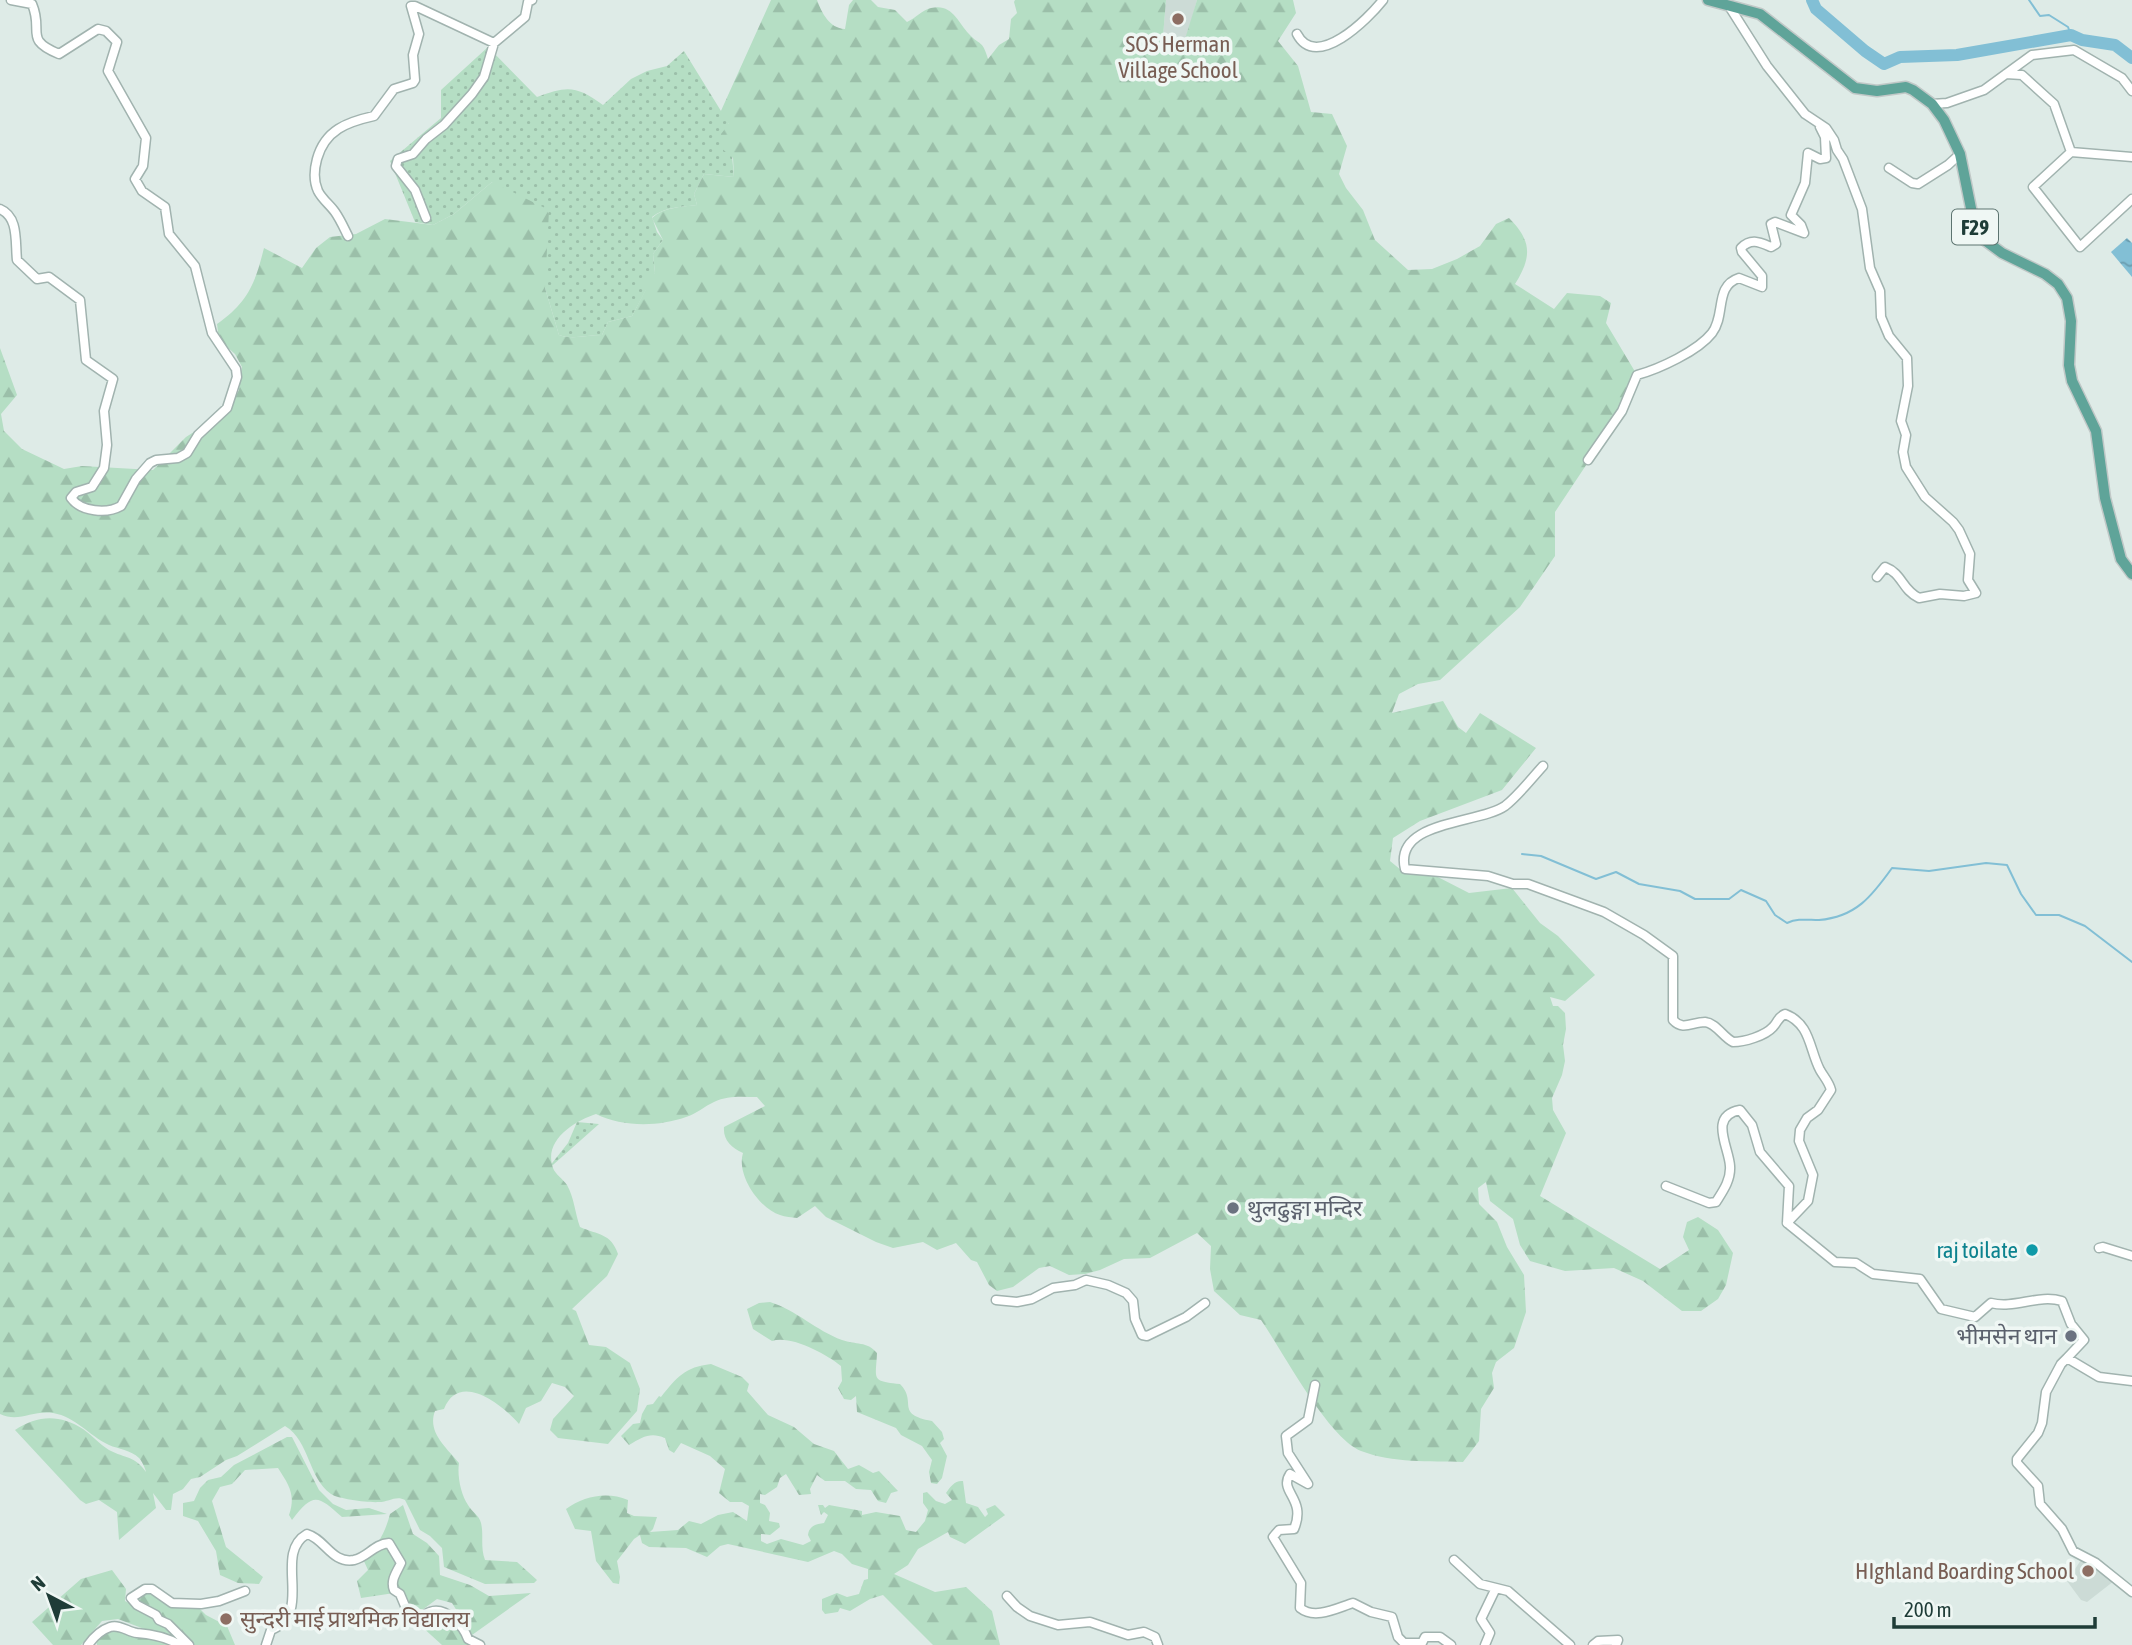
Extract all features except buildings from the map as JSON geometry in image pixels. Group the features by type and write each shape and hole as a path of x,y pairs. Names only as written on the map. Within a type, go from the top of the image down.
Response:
{"main road":[{"name":"F29","path":"1708,0 1760,14 1855,88 1877,91 1906,87 1921,94 1944,120 1960,154 1979,236 2002,253 2045,274 2058,284 2067,298 2071,321 2069,365 2072,381 2096,431 2105,498 2120,559 2132,574"}],"street":[{"path":"0,209 14,221 17,260 37,279 49,278 80,300 86,360 113,379 104,411 107,445 104,468 92,487 76,492 71,498 83,508 116,509 121,506 144,469 156,460 178,458 187,453 198,435 227,408 237,377 236,369 212,333 195,266 169,234 165,207 142,191 135,178 143,166 146,138 108,71 117,42 106,31 98,29 59,54 41,46 35,36 37,16 32,4 11,0"},
{"path":"426,218 415,190 396,166 396,162 413,154 472,94 484,77 494,43 525,17 527,5 532,0"},
{"path":"1297,34 1312,48 1323,48 1359,24 1383,0"},
{"path":"348,236 318,190 314,173 316,163 325,140 333,132 354,120 374,116 394,89 415,80 413,55 419,34 411,6 494,43"},
{"path":"1729,6 1767,66 1805,114 1826,128 1834,140 1862,209 1870,268 1880,291 1881,317 1889,335 1908,358 1908,386 1901,421 1906,435 1903,452 1906,467 1925,497 1959,530 1970,554 1968,580 1976,593 1964,596 1940,594 1919,598 1905,588 1897,572 1885,567 1877,577"},
{"path":"1932,104 1947,103 1984,90 2032,55 2074,50 2122,78 2132,91"},
{"path":"2006,74 2022,75 2054,104 2071,152"},
{"path":"1588,460 1622,411 1637,375 1686,353 1711,334 1717,325 1726,286 1739,278 1762,287 1762,276 1742,253 1741,248 1747,242 1758,241 1774,246 1776,244 1771,224 1775,222 1804,233 1801,225 1791,215 1805,183 1808,153 1820,159 1826,158 1825,137 1819,124"},
{"path":"2132,157 2071,152 2033,187 2080,247 2132,199"},
{"path":"1889,168 1918,184 1960,154"},
{"path":"1543,766 1504,807 1424,832 1410,843 1403,860 1405,869 1488,876 1513,884 1528,884 1604,912 1644,935 1673,956 1673,1020 1677,1025 1686,1027 1703,1022 1710,1023 1733,1042 1742,1042 1773,1028 1779,1017 1785,1014 1804,1027 1819,1069 1831,1090 1800,1130 1800,1141 1813,1175 1808,1201 1787,1223"},
{"path":"1666,1186 1709,1203 1716,1202 1727,1183 1730,1166 1721,1132 1723,1123 1733,1111 1740,1110 1752,1125 1760,1152 1789,1186 1787,1223"},
{"path":"1787,1223 1835,1262 1856,1263 1873,1274 1920,1279 1941,1309 1975,1317 1991,1303 2003,1306 2050,1297 2062,1301 2071,1324 2084,1340 2061,1364 2046,1392 2038,1433 2017,1458 2017,1463 2038,1486 2040,1504 2062,1529 2073,1550 2096,1563 2132,1592"},
{"path":"2099,1248 2132,1256"},
{"path":"996,1300 1017,1302 1032,1299 1053,1288 1075,1285 1086,1280 1108,1285 1126,1293 1133,1301 1137,1325 1142,1335 1147,1336 1186,1317 1205,1303"},
{"path":"2067,1358 2099,1377 2132,1381"},
{"path":"1315,1385 1308,1420 1286,1436 1288,1453 1308,1484 1290,1474 1286,1480 1286,1486 1299,1508 1299,1519 1294,1529 1279,1530 1273,1537 1301,1583 1300,1608 1307,1613 1316,1614 1353,1603 1371,1612 1392,1617 1398,1637 1404,1643 1422,1643 1425,1637 1440,1637 1451,1645"},
{"path":"266,1645 271,1630 288,1619 294,1596 291,1584 292,1565 298,1543 307,1534 314,1536 335,1556 352,1560 379,1544 389,1543 401,1563 392,1585 400,1594 410,1618 417,1622 427,1612 445,1613 466,1630 468,1639 480,1645"},
{"path":"1454,1560 1480,1584 1495,1590 1508,1591 1570,1645"},
{"path":"189,1645 168,1624 132,1602 132,1597 145,1589 152,1589 172,1603 201,1604 219,1601 245,1591"},
{"path":"1485,1645 1490,1633 1481,1619 1495,1590"},
{"path":"1007,1596 1030,1616 1058,1625 1090,1622 1128,1635 1144,1632 1155,1637 1158,1645"},
{"path":"88,1645 109,1627 117,1627 135,1633 155,1634 180,1645"},
{"path":"1593,1645 1618,1640 1616,1645"}],"shaded area":[{"name":"SOS Herman Village School","path":"1166,0 1197,0 1186,40 1163,37"},
{"name":"HIghland Boarding School","path":"2083,1557 2114,1581 2087,1602 2081,1600 2067,1581"}],"green space":[{"path":"771,0 817,0 830,23 845,29 849,5 853,0 871,0 878,7 895,10 907,22 928,9 944,8 983,46 988,59 999,45 1009,39 1011,19 1017,13 1015,0 1166,0 1163,37 1185,39 1197,0 1293,0 1296,13 1278,41 1298,66 1311,112 1332,114 1347,146 1339,174 1363,210 1375,240 1408,270 1432,269 1480,246 1496,224 1509,218 1522,234 1527,250 1524,266 1515,284 1554,309 1567,293 1600,296 1611,303 1606,323 1637,375 1622,411 1555,512 1555,556 1520,607 1440,680 1418,684 1399,694 1392,713 1443,701 1458,727 1466,733 1480,713 1536,748 1502,790 1420,821 1393,838 1390,861 1401,870 1432,874 1469,893 1512,888 1540,923 1558,936 1595,975 1565,1001 1550,997 1553,1006 1558,1006 1565,1013 1565,1061 1552,1098 1553,1110 1566,1133 1540,1196 1660,1269 1689,1250 1683,1237 1687,1222 1698,1217 1718,1230 1733,1253 1726,1285 1718,1299 1701,1311 1682,1311 1643,1281 1614,1268 1565,1271 1530,1261 1520,1245 1513,1219 1490,1201 1486,1182 1478,1188 1479,1204 1497,1222 1507,1247 1524,1275 1526,1312 1514,1348 1496,1362 1492,1373 1494,1388 1481,1409 1479,1441 1463,1462 1386,1458 1361,1451 1348,1443 1307,1393 1261,1320 1240,1315 1214,1291 1210,1269 1211,1246 1197,1233 1150,1258 1124,1259 1085,1274 1069,1275 1050,1266 1039,1268 1013,1287 997,1291 989,1285 977,1262 971,1260 956,1243 937,1250 923,1242 893,1248 826,1217 815,1206 797,1218 772,1212 751,1190 743,1171 743,1153 729,1143 724,1132 724,1127 765,1106 757,1097 725,1098 686,1117 652,1124 617,1121 596,1114 579,1121 563,1133 557,1140 551,1158 554,1170 569,1190 580,1227 608,1238 618,1254 607,1276 572,1309 576,1311 589,1345 606,1347 630,1363 640,1389 637,1411 608,1444 558,1438 550,1430 553,1419 574,1396 565,1387 552,1383 541,1401 526,1408 519,1424 492,1400 470,1392 460,1392 451,1398 444,1409 435,1411 433,1419 439,1439 459,1463 462,1491 480,1520 485,1560 517,1562 537,1580 534,1583 485,1584 444,1567 442,1548 420,1530 405,1500 399,1498 369,1502 331,1494 318,1479 300,1441 285,1426 200,1477 191,1479 183,1489 173,1494 171,1510 166,1510 153,1493 156,1508 119,1540 117,1512 99,1500 86,1504 80,1500 15,1430 40,1419 66,1421 83,1429 109,1450 138,1463 146,1472 139,1458 109,1445 61,1415 39,1413 13,1417 0,1414 0,348 17,395 1,414 4,431 22,449 64,469 82,466 153,470 186,437 228,410 239,390 242,367 235,354 219,340 217,324 236,308 249,291 264,248 302,268 316,248 330,237 356,234 385,219 433,225 454,214 492,182 549,210 545,288 559,335 602,335 608,322 632,316 646,289 645,281 655,273 653,254 663,240 652,218 667,210 697,205 694,194 704,174 734,177 733,158 720,147 721,134 729,124 720,113"},
{"path":"488,47 537,97 572,89 603,105 631,79 667,66 684,51 729,124 734,177 704,174 694,194 697,205 668,209 652,217 663,240 653,254 655,273 632,316 608,322 602,335 559,335 545,288 544,264 492,182 454,214 433,225 415,222 390,161 441,118 441,90"},
{"path":"577,1122 599,1124 545,1172 568,1143"},
{"path":"770,1302 833,1336 865,1345 877,1353 876,1373 879,1380 900,1384 905,1390 910,1411 920,1418 932,1421 942,1432 944,1439 940,1443 947,1456 942,1478 937,1484 931,1483 929,1472 932,1460 922,1446 901,1435 896,1428 857,1412 856,1396 851,1400 844,1399 838,1388 842,1381 841,1366 808,1347 789,1341 772,1341 753,1329 747,1309 759,1303"},
{"path":"711,1364 742,1377 749,1384 747,1391 768,1415 794,1427 814,1444 834,1451 848,1469 859,1465 873,1473 879,1471 898,1491 891,1493 886,1503 878,1501 871,1490 856,1489 845,1481 825,1481 817,1475 810,1489 811,1494 799,1495 786,1474 780,1478 777,1487 765,1495 760,1494 760,1503 765,1505 770,1513 769,1521 779,1523 780,1527 770,1535 761,1534 761,1541 767,1544 781,1539 803,1545 811,1541 808,1535 810,1529 824,1523 828,1515 824,1512 821,1515 818,1505 862,1511 862,1515 876,1512 900,1516 906,1530 916,1532 925,1521 928,1510 923,1503 923,1493 927,1492 936,1501 945,1504 952,1500 946,1493 949,1488 963,1481 966,1503 978,1507 985,1517 988,1514 986,1509 995,1505 1005,1515 965,1544 950,1537 948,1532 918,1549 908,1565 894,1574 935,1592 966,1587 992,1611 1000,1645 933,1645 883,1595 850,1611 840,1608 838,1612 825,1614 822,1610 822,1599 837,1593 847,1597 859,1594 864,1580 868,1579 868,1569 852,1564 842,1554 834,1551 808,1562 728,1544 720,1546 707,1557 686,1548 649,1547 642,1543 640,1535 617,1561 619,1584 613,1583 596,1561 591,1531 575,1529 566,1509 580,1501 604,1495 628,1500 627,1513 657,1517 650,1532 678,1530 689,1521 701,1524 718,1515 733,1512 747,1521 749,1506 742,1502 730,1502 719,1493 725,1469 710,1456 681,1443 674,1453 669,1450 665,1438 660,1436 647,1436 629,1445 621,1436 633,1424 640,1423 647,1405 653,1404 661,1397 682,1374"},
{"path":"287,1437 292,1437 319,1490 333,1504 346,1510 369,1508 387,1514 342,1517 316,1500 306,1504 292,1520 289,1515 292,1502 290,1490 278,1468 245,1470 232,1484 220,1487 212,1501 226,1547 263,1577 259,1584 238,1583 220,1575 216,1551 198,1521 183,1516 183,1503 194,1501 200,1488 208,1480 221,1477 234,1465"},
{"path":"403,1505 413,1534 427,1543 439,1556 440,1575 470,1585 489,1596 531,1593 472,1635 452,1603 437,1599 414,1616 401,1592 361,1598 357,1581 368,1570 363,1559 380,1539 390,1514"},
{"path":"112,1570 126,1589 125,1601 147,1613 175,1636 147,1630 118,1619 102,1621 81,1645 53,1645 32,1622 81,1579"},
{"path":"151,1591 172,1600 192,1601 206,1615 227,1626 235,1645 190,1645 166,1620 133,1597"},
{"path":"439,1610 454,1619 463,1640 475,1645 442,1645 420,1625 430,1613"},
{"path":"109,1626 176,1645 97,1645 96,1637"}],"water":[{"path":"2127,238 2132,243 2132,277 2111,252"}],"waterway":[{"path":"1812,0 1816,9 1884,64 1900,57 1957,55 2071,35 2082,40 2115,45 2132,58"},
{"path":"2029,0 2040,16 2049,15 2068,27 2071,35"},
{"path":"1522,854 1541,856 1596,879 1616,872 1639,884 1680,891 1695,899 1729,899 1741,890 1766,901 1775,915 1787,923 1832,918 1853,910 1870,896 1892,868 1929,871 1986,863 2007,865 2021,894 2036,915 2059,915 2085,926 2132,962"}],"place":[{"name":"SOS Herman Village School","path":"1178,19"},
{"name":"थुलढुङ्गा मन्दिर","path":"1233,1208"},
{"name":"raj toilate","path":"2032,1250"},
{"name":"भीमसेन थान","path":"2071,1336"},
{"name":"HIghland Boarding School","path":"2088,1571"},
{"name":"सुन्दरी माई प्राथमिक विद्यालय","path":"226,1619"}]}
